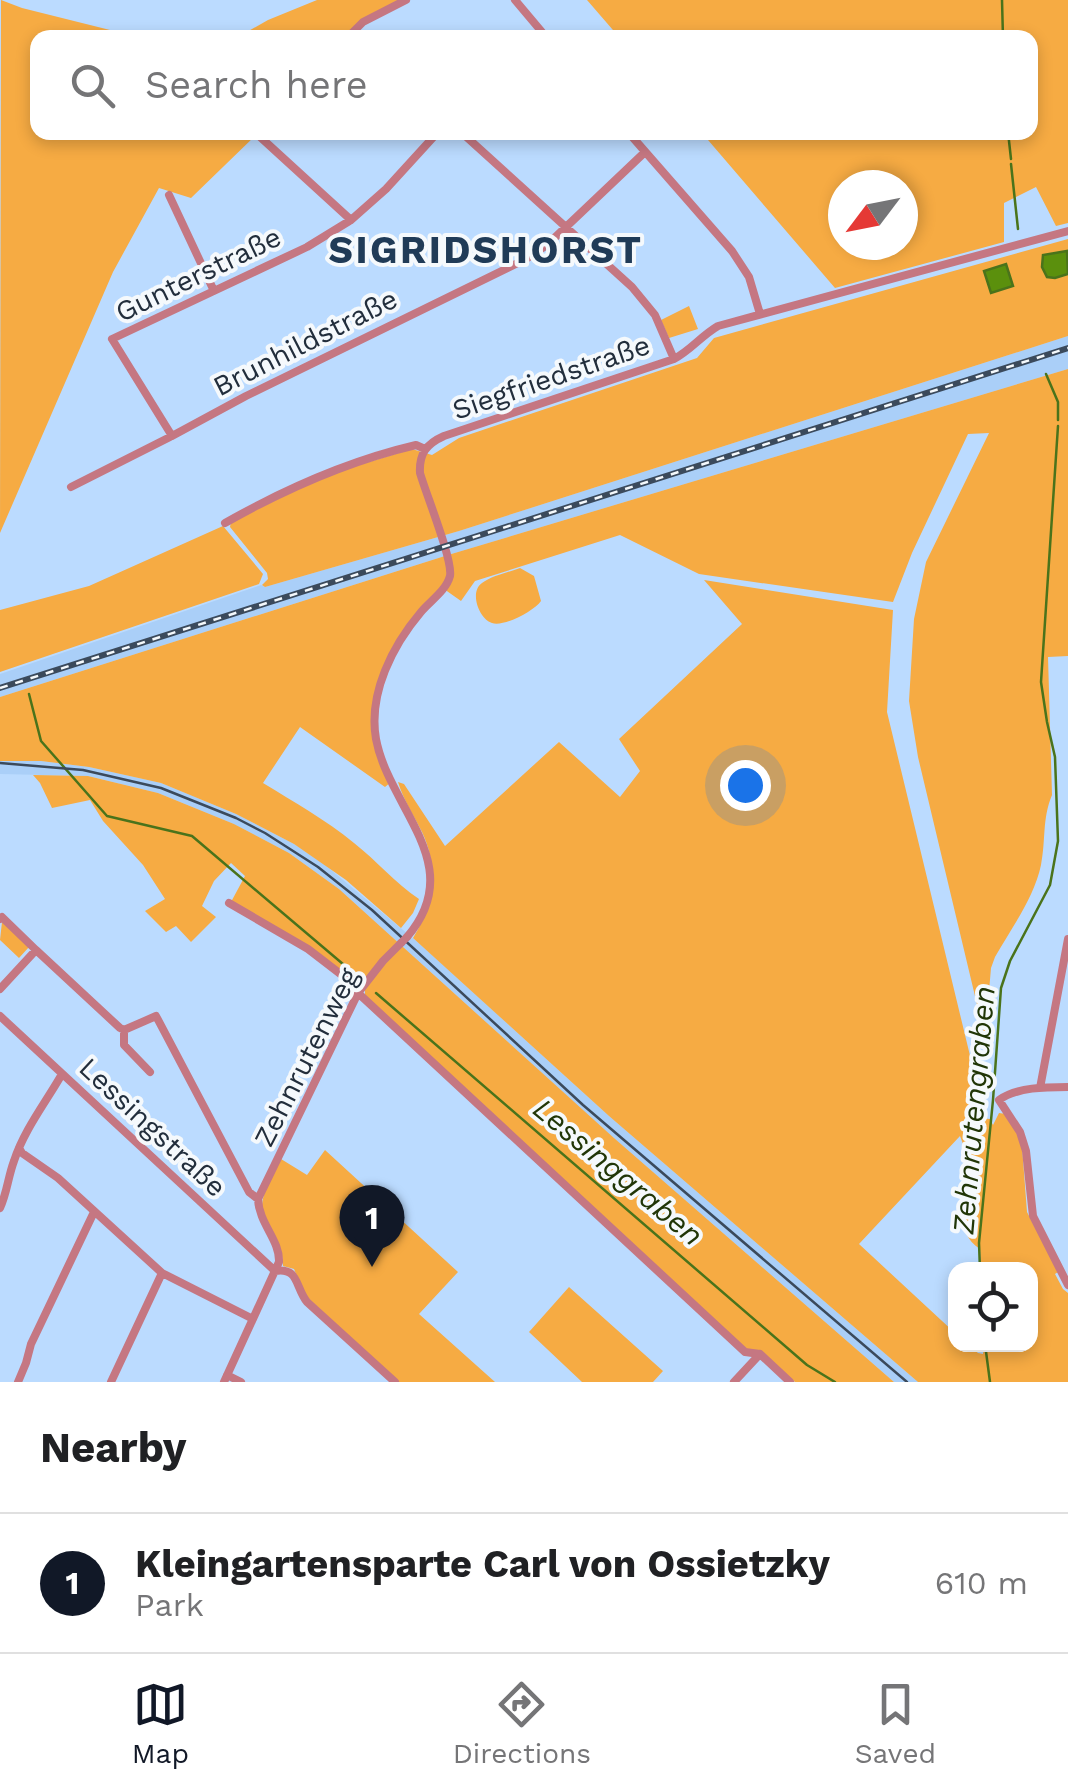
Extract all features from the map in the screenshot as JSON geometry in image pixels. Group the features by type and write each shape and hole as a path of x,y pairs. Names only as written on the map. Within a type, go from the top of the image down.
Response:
{"street":[{"path":"356,30 363,22 406,0"},
{"path":"515,0 540,30"},
{"path":"264,140 352,220"},
{"name":"Gunterstraße","path":"172,436 112,340 307,247 352,220 431,140"},
{"path":"470,140 632,287 655,315 674,359"},
{"path":"635,140 732,251 749,277 760,314"},
{"name":"Brunhildstraße","path":"70,486 526,259 548,245 645,152"},
{"path":"169,195 214,291"},
{"name":"Siegfriedstraße","path":"224,523 328,472 416,444 424,449 444,436 674,359 718,326 1068,231"},
{"name":"Zehnrutenweg","path":"258,1199 359,991 417,924 427,902 429,864 422,840 391,782 376,738 377,703 385,669 400,638 444,589 450,575 448,555 420,473 424,449"},
{"path":"229,903 308,949 359,991 745,1352 760,1354 790,1382"},
{"path":"0,919 124,1030 124,1045 150,1072"},
{"path":"1040,1088 1068,939"},
{"path":"0,989 36,950"},
{"name":"Lessingstraße","path":"0,1016 276,1271 285,1269 293,1274 307,1302 395,1382"},
{"path":"124,1030 156,1016 248,1192 258,1199 258,1213 280,1254 276,1271 225,1379 241,1382"},
{"path":"0,1208 19,1148 62,1074"},
{"path":"1068,1087 1009,1093 999,1100 1020,1132 1026,1151 1033,1216 1064,1270 1068,1285"},
{"path":"19,1148 58,1178 162,1273 253,1320"},
{"path":"18,1382 31,1344 94,1212"},
{"path":"111,1382 162,1273"},
{"path":"734,1382 760,1354"}],"shaded area":[{"path":"1,0 110,30 30,30 30,140 251,140 191,198 159,188 113,272 0,533"},
{"path":"317,0 401,0 351,30 250,30"},
{"path":"587,0 1068,0 1068,223 1056,226 1036,187 1004,203 1004,242 835,288 708,140 1038,140 1038,30 613,30"},
{"path":"1068,239 1068,336 459,531 265,587 262,585 268,579 267,573 230,527 231,522 329,474 412,449 432,455 459,438 697,358 714,338"},
{"path":"1067,251 1068,274 1047,277 1042,267 1043,255"},
{"path":"1006,264 1013,286 991,293 984,271"},
{"path":"689,306 698,329 669,338 661,320"},
{"path":"1068,336 1068,369 448,555 0,697 0,674 261,585 459,531"},
{"path":"1068,369 1068,656 1048,657 1052,795 1038,877 991,968 985,1038 918,757 909,701 914,619 926,562 989,433 968,434 893,602 699,574 620,535 475,581 461,601 444,589 400,639 377,703 376,738 391,782 385,787 300,727 263,783 343,835 419,899 401,928 346,880 294,844 236,814 161,783 89,767 0,761 0,697 448,555"},
{"path":"223,526 263,574 259,584 0,672 0,610 89,586"},
{"path":"520,568 534,576 541,601 511,620 497,624 487,621 477,605 478,587 490,578"},
{"path":"704,580 893,610 887,712 980,1097 966,1127 978,1118 990,1119 993,1125 999,1113 1006,1114 1018,1134 1027,1212 1058,1272 1055,1274 1068,1293 1068,1382 918,1382 609,1116 413,938 430,899 431,859 398,782 404,784 445,846 559,742 620,797 640,771 619,739 742,624","holes":["960,1136 965,1151 963,1222 971,1241 980,1249 981,1262 1038,1262 1038,1352 948,1352 948,1327 859,1244"]},
{"path":"0,761 89,767 161,783 236,814 324,864 918,1382 894,1382 614,1138 339,889 289,853 234,824 158,793 88,776 0,774"},
{"path":"33,775 88,776 158,793 234,824 289,853 339,889 614,1138 894,1382 795,1382 763,1353 745,1349 365,996 365,989 231,902 245,876 231,863 214,881 202,906 216,917 191,942 176,926 166,932 145,911 165,899 90,800 52,808"},
{"path":"2,922 29,947 19,958 0,940"},
{"path":"325,1150 458,1272 419,1314 495,1382 398,1382 309,1299 294,1269 283,1266 280,1249 265,1220 264,1193 281,1159 307,1175"},
{"path":"569,1287 663,1371 653,1382 582,1382 529,1332"}],"waterway":[{"name":"Zehnrutengraben","path":"1002,0 1003,30"},
{"name":"Zehnrutengraben","path":"1009,140 1011,159"},
{"name":"Zehnrutengraben","path":"1011,164 1018,229"},
{"name":"Zehnrutengraben","path":"1046,374 1058,402 1058,420"},
{"name":"Zehnrutengraben","path":"980,1262 1001,988 1010,961 1050,885 1058,841 1055,757 1041,682 1058,426"},
{"name":"Lessinggraben","path":"29,694 41,741 107,816 192,836 350,970"},
{"name":"Lessinggraben","path":"376,993 807,1365 835,1382"},
{"name":"Zehnrutengraben","path":"986,1352 990,1382"}],"tram line":[{"path":"0,763 83,770 161,788 236,818 318,867 372,910 583,1105 907,1382"}],"railway":[{"path":"0,688 1068,348"}],"place":[{"name":"Kleingartensparte Carl von Ossietzky","path":"372,1267"}],"district":[{"name":"SIGRIDSHORST","path":"486,250"}]}
